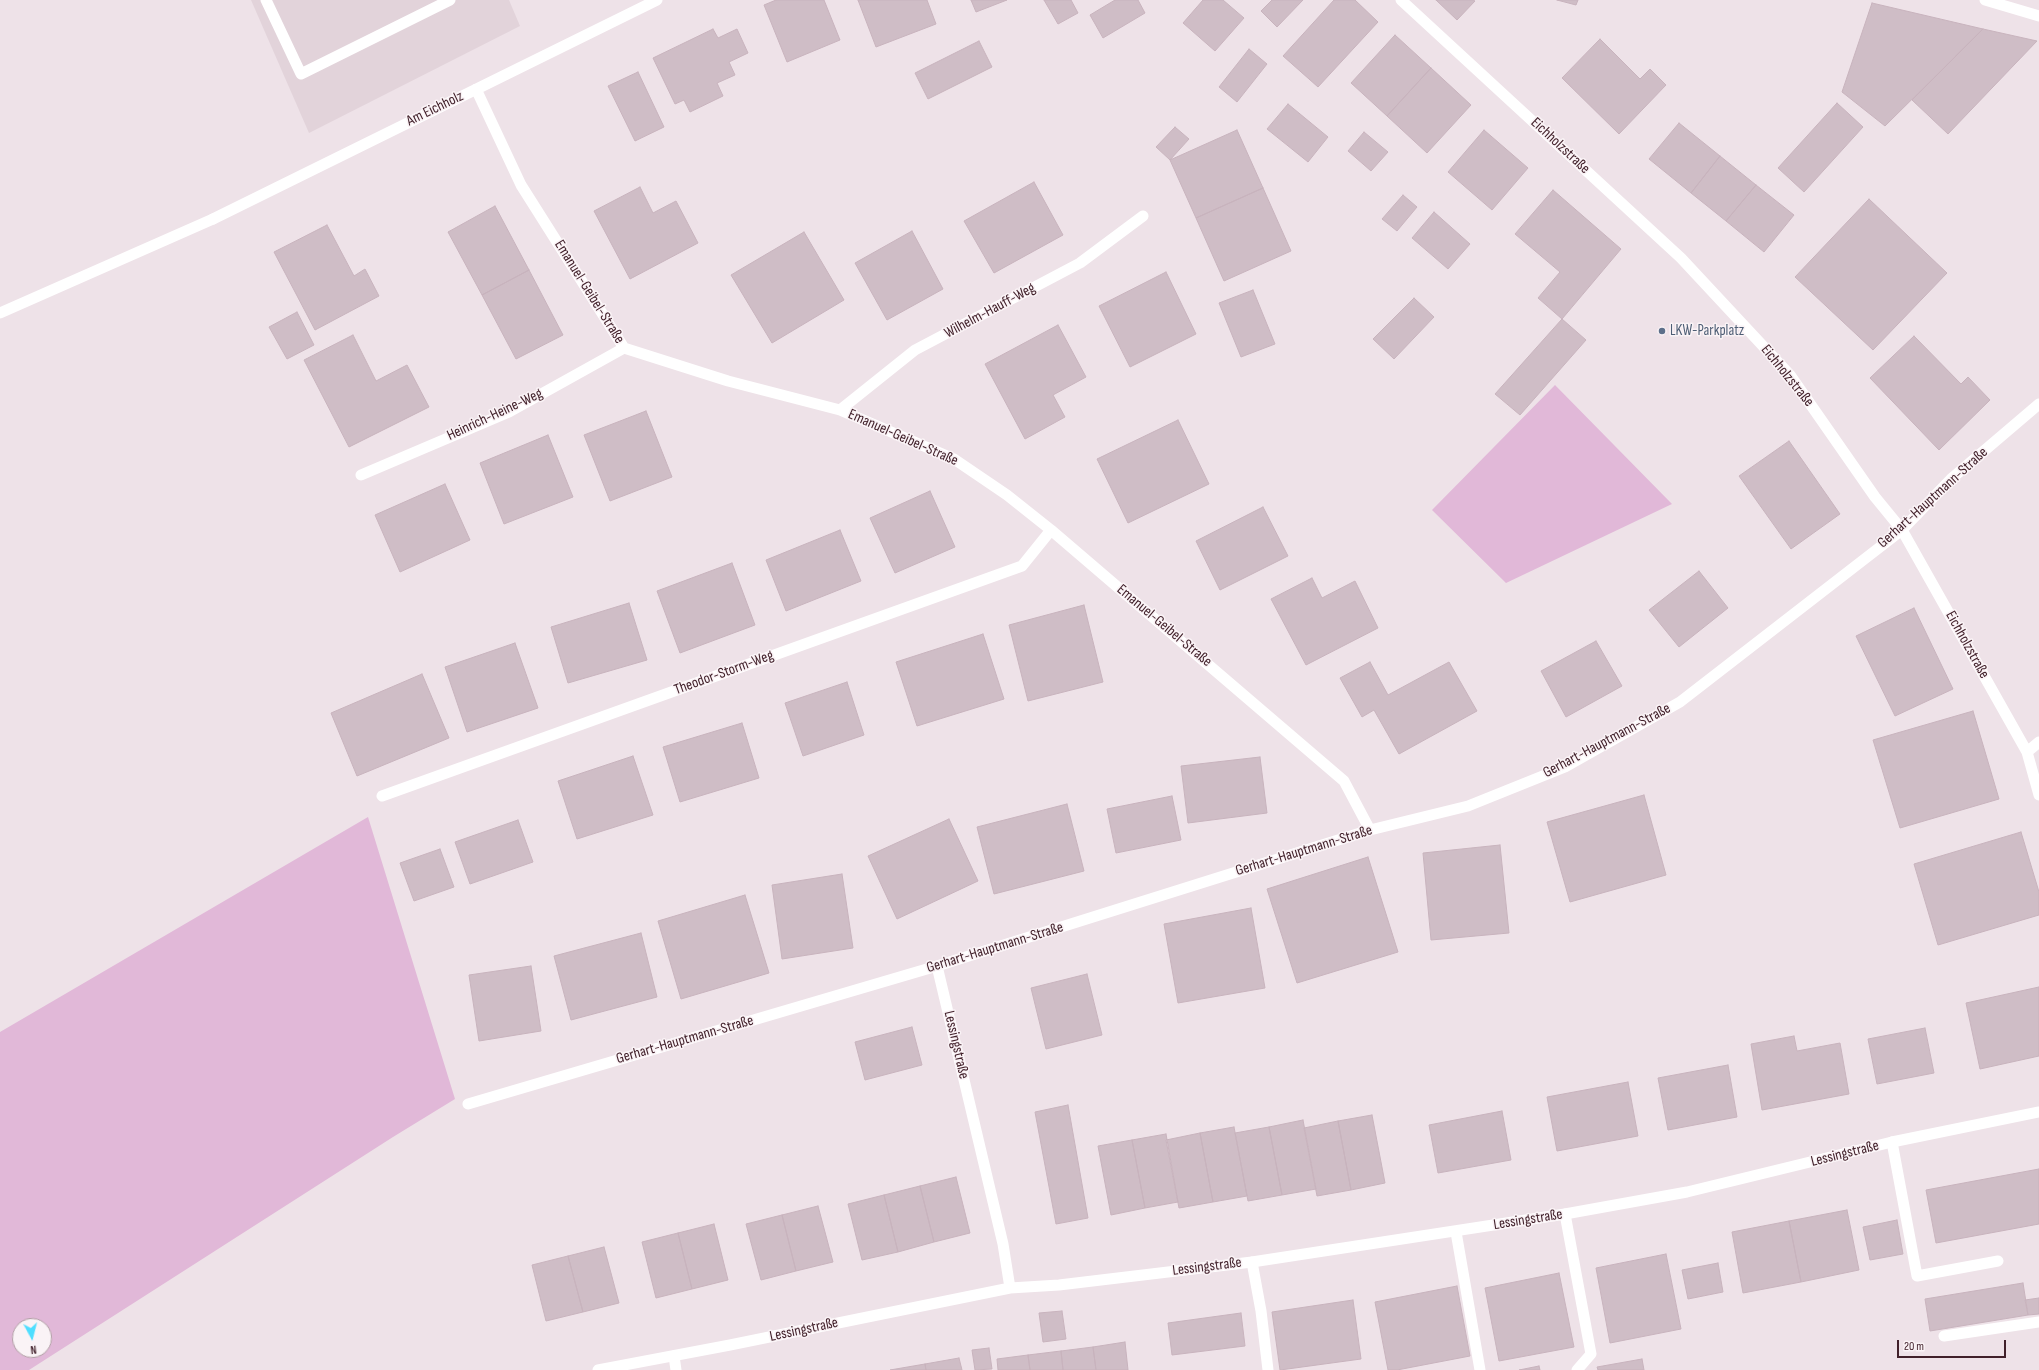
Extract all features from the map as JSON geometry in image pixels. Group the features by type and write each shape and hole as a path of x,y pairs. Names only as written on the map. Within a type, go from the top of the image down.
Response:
{"street":[{"path":"266,0 301,74 450,0"},
{"name":"Am Eichholz","path":"0,313 213,219 657,0"},
{"name":"Eichholzstraße","path":"1401,0 1687,264 1790,375 1875,497 1902,530 2027,752 2039,795"},
{"path":"1985,0 2039,16"},
{"name":"Emanuel-Geibel-Straße","path":"476,89 521,185 624,348 728,381 840,410 954,459 1007,495 1051,530 1344,781 1370,830"},
{"name":"Wilhelm-Hauff-Weg","path":"840,410 915,350 1080,263 1143,216"},
{"name":"Heinrich-Heine-Weg","path":"361,475 509,412 624,348"},
{"name":"Gerhart-Hauptmann-Straße","path":"468,1104 937,966 1370,830 1468,806 1565,767 1680,702 1902,530 1951,479 2039,404"},
{"name":"Theodor-Storm-Weg","path":"382,796 1022,566 1051,530"},
{"path":"2027,752 2039,742"},
{"name":"Lessingstraße","path":"937,966 1003,1244 1010,1288"},
{"name":"Lessingstraße","path":"598,1370 1010,1288 1058,1285 1252,1262 1456,1232 1565,1214 1687,1192 1892,1142 2039,1112"},
{"path":"1892,1142 1917,1276 1998,1261"},
{"path":"1565,1214 1590,1354 1576,1370"},
{"path":"1456,1232 1480,1370"},
{"path":"1252,1262 1261,1311 1268,1370"},
{"path":"1944,1336 2039,1322"},
{"path":"674,1356 676,1370"}],"shaded area":[{"path":"251,0 509,0 520,26 309,133"},
{"path":"1555,385 1672,504 1506,583 1432,510"},
{"path":"368,817 455,1099 393,1137 52,1355 52,1318 12,1318 12,1358 48,1358 29,1370 0,1370 0,1032"}],"building":[{"path":"776,0 824,0 840,40 787,62 764,5"},
{"path":"858,0 927,0 936,24 876,47"},
{"path":"971,0 1007,0 976,12"},
{"path":"1044,0 1071,0 1078,13 1058,24"},
{"path":"1115,0 1138,0 1145,13 1103,38 1090,15"},
{"path":"1203,0 1223,0 1244,18 1215,51 1183,23"},
{"path":"1272,0 1303,0 1277,27 1261,11"},
{"path":"1334,0 1355,0 1378,22 1318,87 1283,56"},
{"path":"1436,0 1473,0 1475,1 1457,20"},
{"path":"1557,0 1578,0 1576,5"},
{"path":"1872,3 1983,29 1885,126 1842,92"},
{"path":"713,29 718,38 737,29 748,53 729,62 735,75 717,83 723,96 690,112 684,100 675,104 653,58"},
{"path":"1983,29 2037,41 1948,134 1912,100"},
{"path":"1395,35 1431,68 1387,116 1351,83"},
{"path":"1600,39 1640,79 1650,69 1666,85 1619,134 1562,78"},
{"path":"979,41 992,67 928,99 915,73"},
{"path":"1249,49 1267,64 1237,102 1219,87"},
{"path":"1431,68 1471,105 1427,153 1387,116"},
{"path":"638,72 664,127 635,141 608,86"},
{"path":"1837,103 1863,127 1804,192 1778,168"},
{"path":"1288,104 1328,137 1308,162 1267,129"},
{"path":"1679,123 1720,156 1691,193 1649,159"},
{"path":"1175,127 1189,139 1170,160 1156,147"},
{"path":"1237,130 1263,188 1196,218 1170,160"},
{"path":"1484,130 1528,168 1492,210 1448,172"},
{"path":"1364,132 1388,152 1371,171 1348,151"},
{"path":"1720,156 1756,185 1726,221 1691,193"},
{"path":"1034,182 1063,235 994,273 964,221"},
{"path":"1756,185 1794,215 1764,252 1726,221"},
{"path":"640,187 653,213 676,201 698,243 630,279 594,211"},
{"path":"1263,188 1291,251 1224,281 1196,218"},
{"path":"1553,190 1621,249 1562,319 1538,298 1560,272 1515,234"},
{"path":"1403,195 1417,207 1397,231 1382,219"},
{"path":"1869,199 1947,273 1873,350 1795,277"},
{"path":"495,206 529,270 482,295 448,232"},
{"path":"1434,212 1470,244 1448,269 1412,238"},
{"path":"327,225 354,276 365,269 379,296 315,330 274,252"},
{"path":"912,231 943,289 887,320 855,263"},
{"path":"804,232 844,300 772,343 731,275"},
{"path":"529,270 563,335 516,359 482,295"},
{"path":"1166,272 1196,334 1130,367 1099,306"},
{"path":"1253,290 1275,344 1241,357 1219,303"},
{"path":"1414,298 1434,317 1394,359 1373,339"},
{"path":"297,312 314,345 287,359 269,327"},
{"path":"1562,319 1586,340 1520,415 1495,394"},
{"path":"1058,325 1086,377 1053,395 1065,417 1025,439 985,364"},
{"path":"353,335 376,381 407,365 429,407 349,447 304,360"},
{"path":"1914,336 1961,384 1968,377 1990,400 1939,450 1870,378"},
{"path":"646,411 672,477 610,501 584,435"},
{"path":"1178,420 1209,484 1128,523 1097,459"},
{"path":"548,435 573,497 504,524 480,463"},
{"path":"1789,441 1840,514 1791,549 1739,476"},
{"path":"445,484 470,540 400,572 375,515"},
{"path":"930,491 955,547 895,573 870,518"},
{"path":"1263,507 1288,556 1220,590 1196,541"},
{"path":"840,530 861,581 786,611 766,560"},
{"path":"732,563 755,625 680,653 657,591"},
{"path":"1699,571 1728,608 1679,647 1649,610"},
{"path":"1312,578 1322,598 1355,581 1378,628 1306,665 1271,599"},
{"path":"629,603 647,660 568,683 551,627"},
{"path":"1084,605 1103,682 1028,701 1009,625"},
{"path":"1914,608 1953,689 1895,716 1856,636"},
{"path":"983,634 1004,699 917,726 896,662"},
{"path":"1596,641 1622,686 1566,717 1541,671"},
{"path":"515,643 538,708 467,732 445,667"},
{"path":"1370,662 1388,695 1449,662 1477,711 1399,754 1374,710 1362,717 1340,678"},
{"path":"422,674 449,738 357,776 331,713"},
{"path":"847,682 864,735 803,756 785,703"},
{"path":"1973,711 1999,799 1900,828 1873,740"},
{"path":"742,723 759,778 680,802 663,747"},
{"path":"633,756 653,815 577,839 558,781"},
{"path":"1260,757 1267,813 1188,823 1181,766"},
{"path":"1644,795 1666,875 1570,902 1547,822"},
{"path":"1172,796 1181,840 1116,853 1107,809"},
{"path":"1067,804 1084,871 994,894 977,827"},
{"path":"949,819 978,881 897,919 868,856"},
{"path":"518,820 533,862 470,884 455,842"},
{"path":"2021,832 2039,892 2039,915 1938,945 1914,864"},
{"path":"1500,845 1509,933 1431,940 1423,853"},
{"path":"440,849 454,887 414,901 400,863"},
{"path":"1368,857 1398,952 1297,983 1267,889"},
{"path":"842,874 853,948 782,959 772,885"},
{"path":"745,895 769,973 681,999 658,921"},
{"path":"1251,908 1265,988 1178,1003 1164,924"},
{"path":"641,933 657,997 571,1020 554,956"},
{"path":"531,966 541,1031 479,1041 469,975"},
{"path":"1087,974 1102,1035 1046,1049 1031,988"},
{"path":"2039,987 2039,1056 1980,1069 1966,1003"},
{"path":"912,1027 922,1065 865,1080 855,1042"},
{"path":"1925,1028 1934,1073 1877,1084 1868,1039"},
{"path":"1794,1036 1797,1051 1840,1043 1849,1094 1762,1110 1751,1044"},
{"path":"1728,1065 1737,1117 1668,1130 1658,1078"},
{"path":"1628,1082 1638,1136 1557,1151 1547,1097"},
{"path":"1068,1105 1088,1218 1056,1224 1035,1112"},
{"path":"1502,1111 1511,1160 1438,1173 1429,1125"},
{"path":"1372,1115 1385,1183 1351,1190 1338,1121"},
{"path":"1303,1120 1316,1189 1282,1195 1269,1127"},
{"path":"1338,1121 1351,1190 1317,1196 1304,1128"},
{"path":"1234,1127 1247,1196 1213,1202 1200,1133"},
{"path":"1269,1127 1282,1195 1248,1201 1235,1133"},
{"path":"1200,1133 1213,1202 1179,1208 1166,1140"},
{"path":"1166,1134 1178,1202 1145,1208 1132,1140"},
{"path":"1132,1140 1145,1208 1111,1215 1098,1146"},
{"path":"2039,1169 2039,1224 1936,1243 1926,1190"},
{"path":"956,1177 970,1233 934,1242 920,1186"},
{"path":"920,1186 934,1242 898,1252 884,1195"},
{"path":"884,1195 898,1252 862,1260 848,1204"},
{"path":"818,1206 833,1262 796,1271 782,1215"},
{"path":"1847,1210 1859,1270 1801,1282 1789,1221"},
{"path":"782,1215 796,1271 761,1280 746,1224"},
{"path":"1897,1220 1903,1254 1870,1260 1863,1227"},
{"path":"1789,1221 1801,1282 1743,1293 1732,1232"},
{"path":"714,1224 728,1280 692,1289 678,1233"},
{"path":"678,1233 692,1289 656,1298 642,1242"},
{"path":"604,1247 619,1303 583,1312 568,1256"},
{"path":"1666,1254 1681,1329 1610,1343 1596,1268"},
{"path":"568,1256 583,1312 546,1321 532,1265"},
{"path":"1718,1263 1723,1292 1688,1299 1682,1270"},
{"path":"1559,1273 1574,1347 1499,1361 1485,1288"},
{"path":"2023,1283 2028,1315 1930,1331 1925,1299"},
{"path":"1457,1286 1470,1356 1397,1370 1388,1370 1375,1302"},
{"path":"2039,1298 2039,1314 2028,1315 2025,1300"},
{"path":"1353,1300 1361,1359 1280,1370 1272,1312"},
{"path":"1062,1311 1066,1339 1043,1342 1039,1313"},
{"path":"1241,1313 1245,1346 1172,1355 1168,1323"},
{"path":"1125,1342 1128,1370 1096,1370 1093,1347"},
{"path":"1093,1347 1096,1370 1063,1370 1061,1351"},
{"path":"989,1348 992,1369 975,1370 972,1350"},
{"path":"1061,1351 1063,1370 1030,1370 1028,1355"},
{"path":"1028,1355 1030,1370 998,1370 997,1359"},
{"path":"959,1358 962,1370 926,1370 925,1364"},
{"path":"1642,1359 1644,1370 1598,1370 1597,1367"},
{"path":"925,1364 926,1370 890,1370"},
{"path":"1539,1366 1540,1370 1519,1370"}],"place":[{"name":"LKW-Parkplatz","path":"1662,331"}]}
